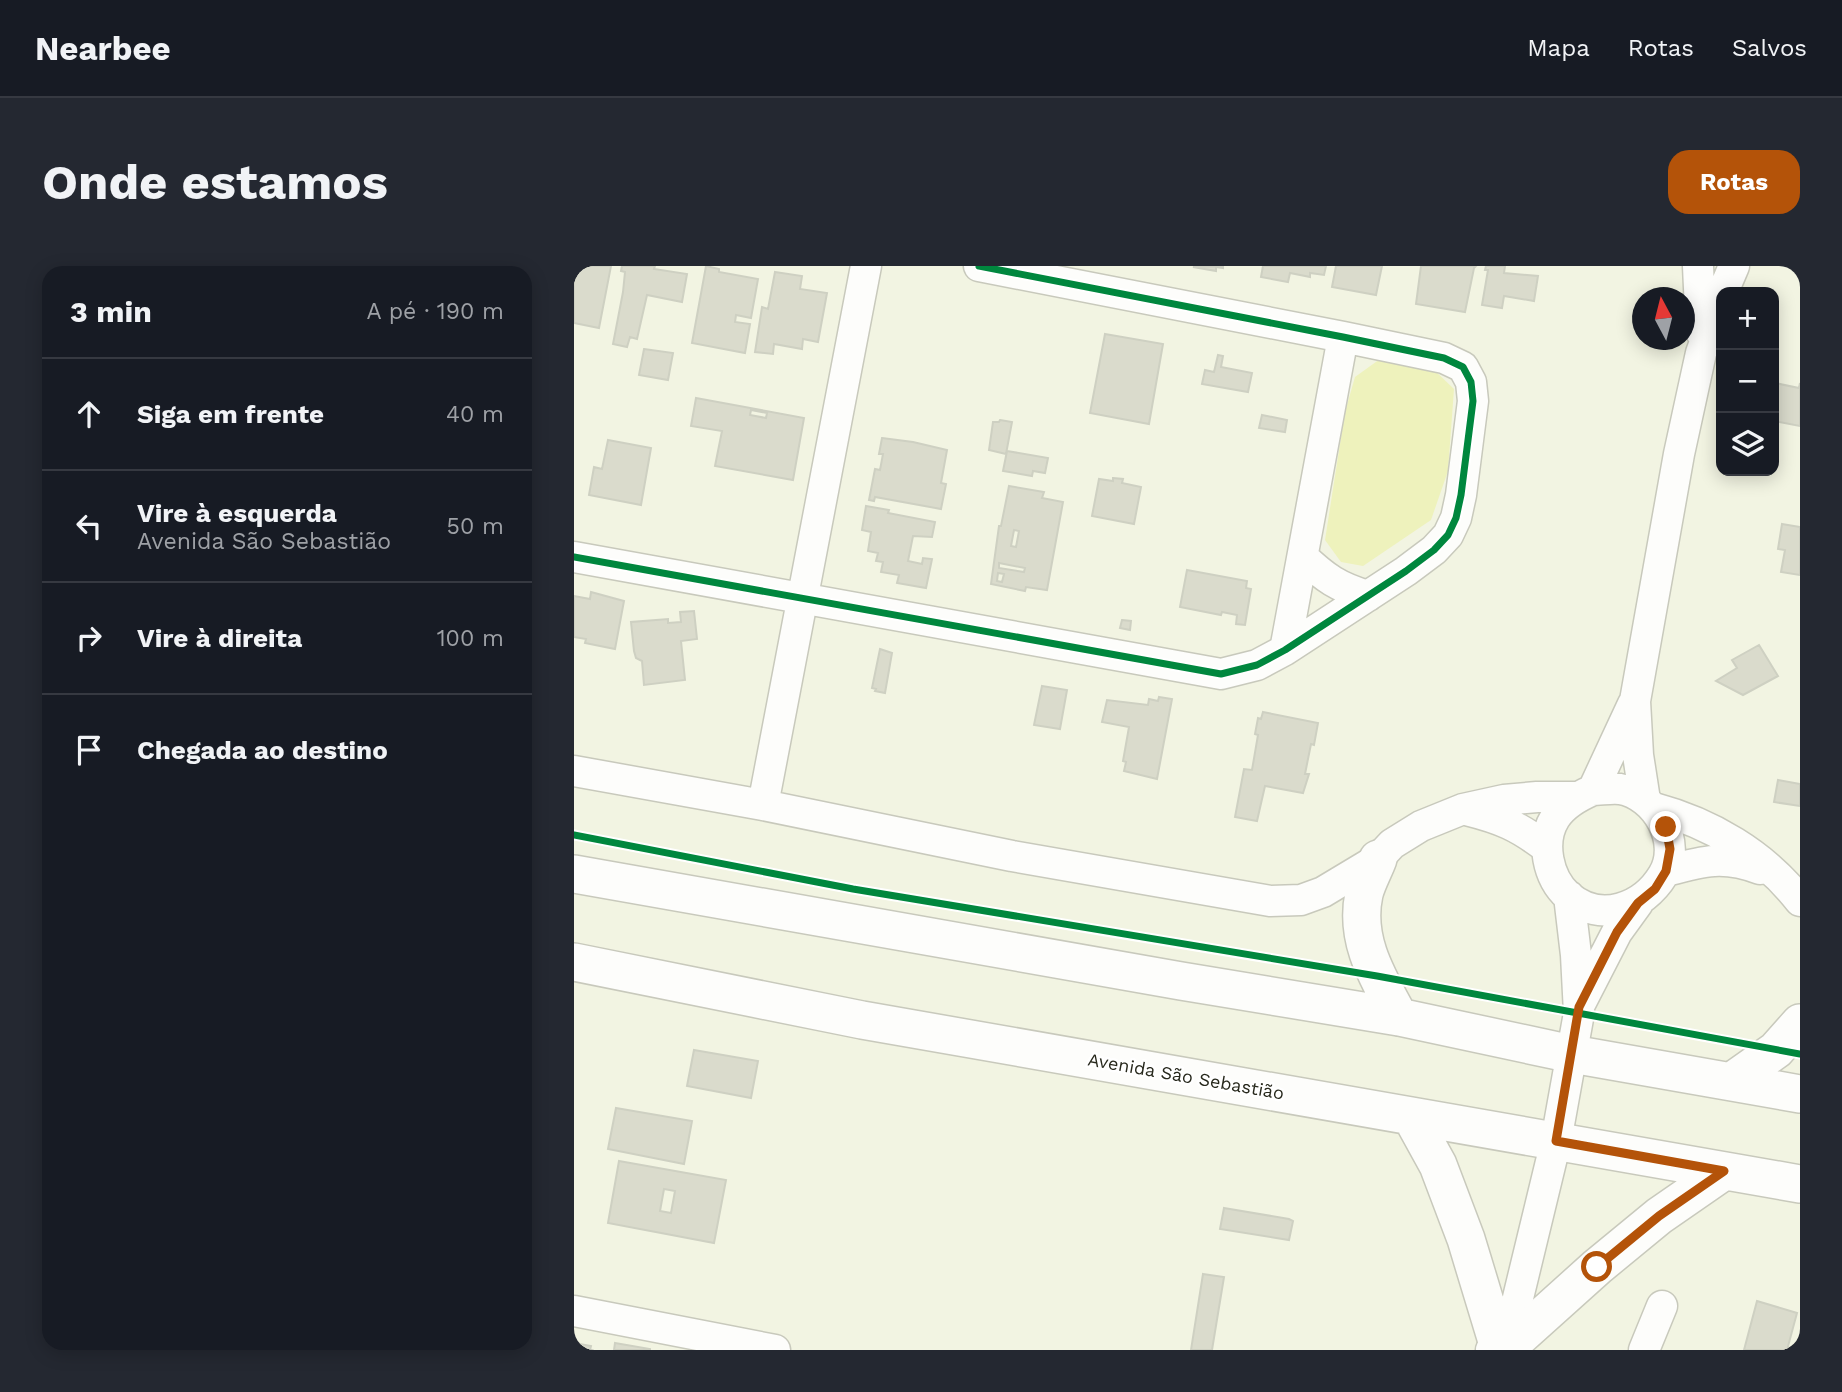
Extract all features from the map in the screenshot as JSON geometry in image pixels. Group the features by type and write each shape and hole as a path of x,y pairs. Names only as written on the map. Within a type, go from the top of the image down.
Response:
{"main road":[{"path":"1378,859 1364,892 1363,941 1377,976 1399,1017"},
{"path":"574,874 1399,1017 1572,1054 1800,1094"},
{"name":"Avenida São Sebastião","path":"574,962 862,1020 1800,1184"},
{"path":"1732,1080 1776,1049 1800,1023"},
{"path":"1411,1116 1438,1165 1505,1344 1659,1216 1724,1171"}],"street":[{"path":"763,805 866,266"},
{"path":"574,557 1221,674 1240,671 1285,650 1434,550 1448,535 1461,495 1472,401 1471,382 1463,368 1444,358 979,266"},
{"path":"1698,266 1702,309 1701,353"},
{"path":"1725,287 1734,266"},
{"path":"1579,1007 1617,932 1638,903 1655,889 1666,871 1670,849 1666,827 1649,804 1638,755 1635,701 1679,454 1701,353 1716,311"},
{"path":"1285,650 1343,337"},
{"path":"1303,557 1324,577 1342,588 1368,596"},
{"path":"1635,701 1584,794 1555,819 1547,848 1552,874 1569,896 1590,908 1614,910 1638,903"},
{"path":"574,771 763,805 1012,856 1270,901 1301,900 1312,896 1378,859 1392,844 1421,826 1463,810 1526,798 1620,789 1649,804 1679,814 1753,853 1780,877 1800,901"},
{"path":"1463,810 1494,817 1520,828 1547,848"},
{"path":"1666,871 1705,860 1730,859 1780,877"},
{"path":"1505,1344 1508,1314 1517,1302 1556,1141 1579,1007 1569,896"},
{"path":"1644,1350 1662,1306"},
{"path":"574,1311 775,1350"}],"green space":[{"path":"1380,359 1431,367 1454,389 1448,471 1431,520 1363,566 1341,562 1325,540 1345,412 1355,377"}],"building":[{"path":"574,266 611,266 599,328 574,323"},
{"path":"622,266 655,266 654,269 687,274 682,302 647,295 637,339 630,337 627,347 613,344 623,292 625,272 621,271"},
{"path":"706,266 719,269 719,272 758,279 751,318 736,315 735,322 750,324 745,353 692,343"},
{"path":"1223,266 1216,267 1216,271 1193,267"},
{"path":"1263,266 1326,266 1324,275 1310,273 1310,277 1290,273 1288,282 1261,277"},
{"path":"1336,266 1382,266 1376,295 1332,287"},
{"path":"1421,266 1476,266 1465,312 1416,304"},
{"path":"1486,266 1505,266 1504,273 1538,276 1534,301 1504,296 1502,308 1482,305 1488,270 1485,270"},
{"path":"775,272 802,276 800,289 827,293 818,342 803,339 802,349 774,344 773,354 755,352 762,307 768,309"},
{"path":"1105,334 1163,344 1149,424 1090,413"},
{"path":"644,349 673,353 668,380 639,375"},
{"path":"1218,355 1223,356 1221,367 1252,373 1248,392 1202,384 1205,370 1214,372"},
{"path":"1800,383 1800,426 1779,422 1779,384 1799,388"},
{"path":"696,398 804,418 793,480 715,466 722,431 691,426","holes":["751,410 767,413 766,418 750,415"]},
{"path":"1262,415 1287,420 1285,432 1259,428"},
{"path":"993,422 1012,422 1006,454 989,450"},
{"path":"882,438 947,450 941,483 946,484 941,509 875,497 874,501 869,500 875,469 880,470"},
{"path":"608,440 651,448 641,505 589,495 594,467 602,469"},
{"path":"1007,451 1048,458 1045,473 1033,471 1032,476 1003,471"},
{"path":"1113,478 1123,479 1122,483 1141,487 1134,524 1092,516 1099,479 1113,481"},
{"path":"1009,486 1044,492 1042,498 1063,502 1047,590 1026,587 1025,591 991,584","holes":["1014,530 1019,531 1016,547 1011,546","999,563 1025,568 1024,572 999,568","998,573 1004,574 1002,582 997,581"]},
{"path":"866,506 935,522 932,537 913,536 908,561 922,564 923,558 932,559 926,588 897,583 899,575 881,572 883,562 876,561 878,553 868,551 871,532 862,530"},
{"path":"1782,524 1800,527 1800,575 1781,572 1785,550 1778,549"},
{"path":"1187,570 1247,581 1246,588 1251,589 1245,625 1236,624 1237,615 1222,612 1221,615 1180,607"},
{"path":"591,592 624,601 615,649 585,643 586,639 574,637 574,596 590,599"},
{"path":"694,611 697,639 681,641 685,680 644,685 642,661 636,658 634,651 631,622 668,619 668,623 681,622 680,612"},
{"path":"1122,620 1131,621 1130,630 1120,628"},
{"path":"1759,645 1778,676 1743,695 1716,681 1737,668 1732,660"},
{"path":"880,649 892,653 885,693 872,688"},
{"path":"1042,686 1067,690 1060,729 1034,725"},
{"path":"1159,697 1172,699 1157,779 1124,771 1126,762 1123,761 1129,727 1102,722 1107,700 1148,705 1149,699 1158,701"},
{"path":"1263,712 1318,723 1314,745 1311,744 1305,774 1309,774 1303,793 1265,786 1257,821 1235,817 1244,769 1252,770 1258,718 1261,719"},
{"path":"1778,780 1800,784 1800,806 1774,802"},
{"path":"694,1050 758,1061 751,1098 687,1086"},
{"path":"616,1108 692,1121 684,1164 608,1149"},
{"path":"619,1161 726,1180 714,1243 608,1223","holes":["664,1189 675,1191 671,1213 660,1211"]},
{"path":"1224,1208 1289,1219 1293,1221 1289,1240 1220,1229"},
{"path":"1203,1274 1224,1277 1212,1350 1191,1350"},
{"path":"1757,1301 1797,1313 1787,1350 1744,1350"},
{"path":"574,1343 591,1346 590,1350 574,1350"},
{"path":"615,1343 650,1349 650,1350 614,1350"}],"cycle path":[{"path":"574,557 1221,674 1257,665 1285,650 1406,571 1434,550 1448,535 1456,518 1461,495 1473,401 1471,382 1463,367 1444,358 979,266"},
{"path":"574,835 853,889 1377,976 1800,1054"}],"route":[{"path":"1597,1267 1659,1216 1724,1171 1556,1141 1579,1007 1617,932 1638,903 1655,889 1666,871 1670,849 1666,827"}]}
